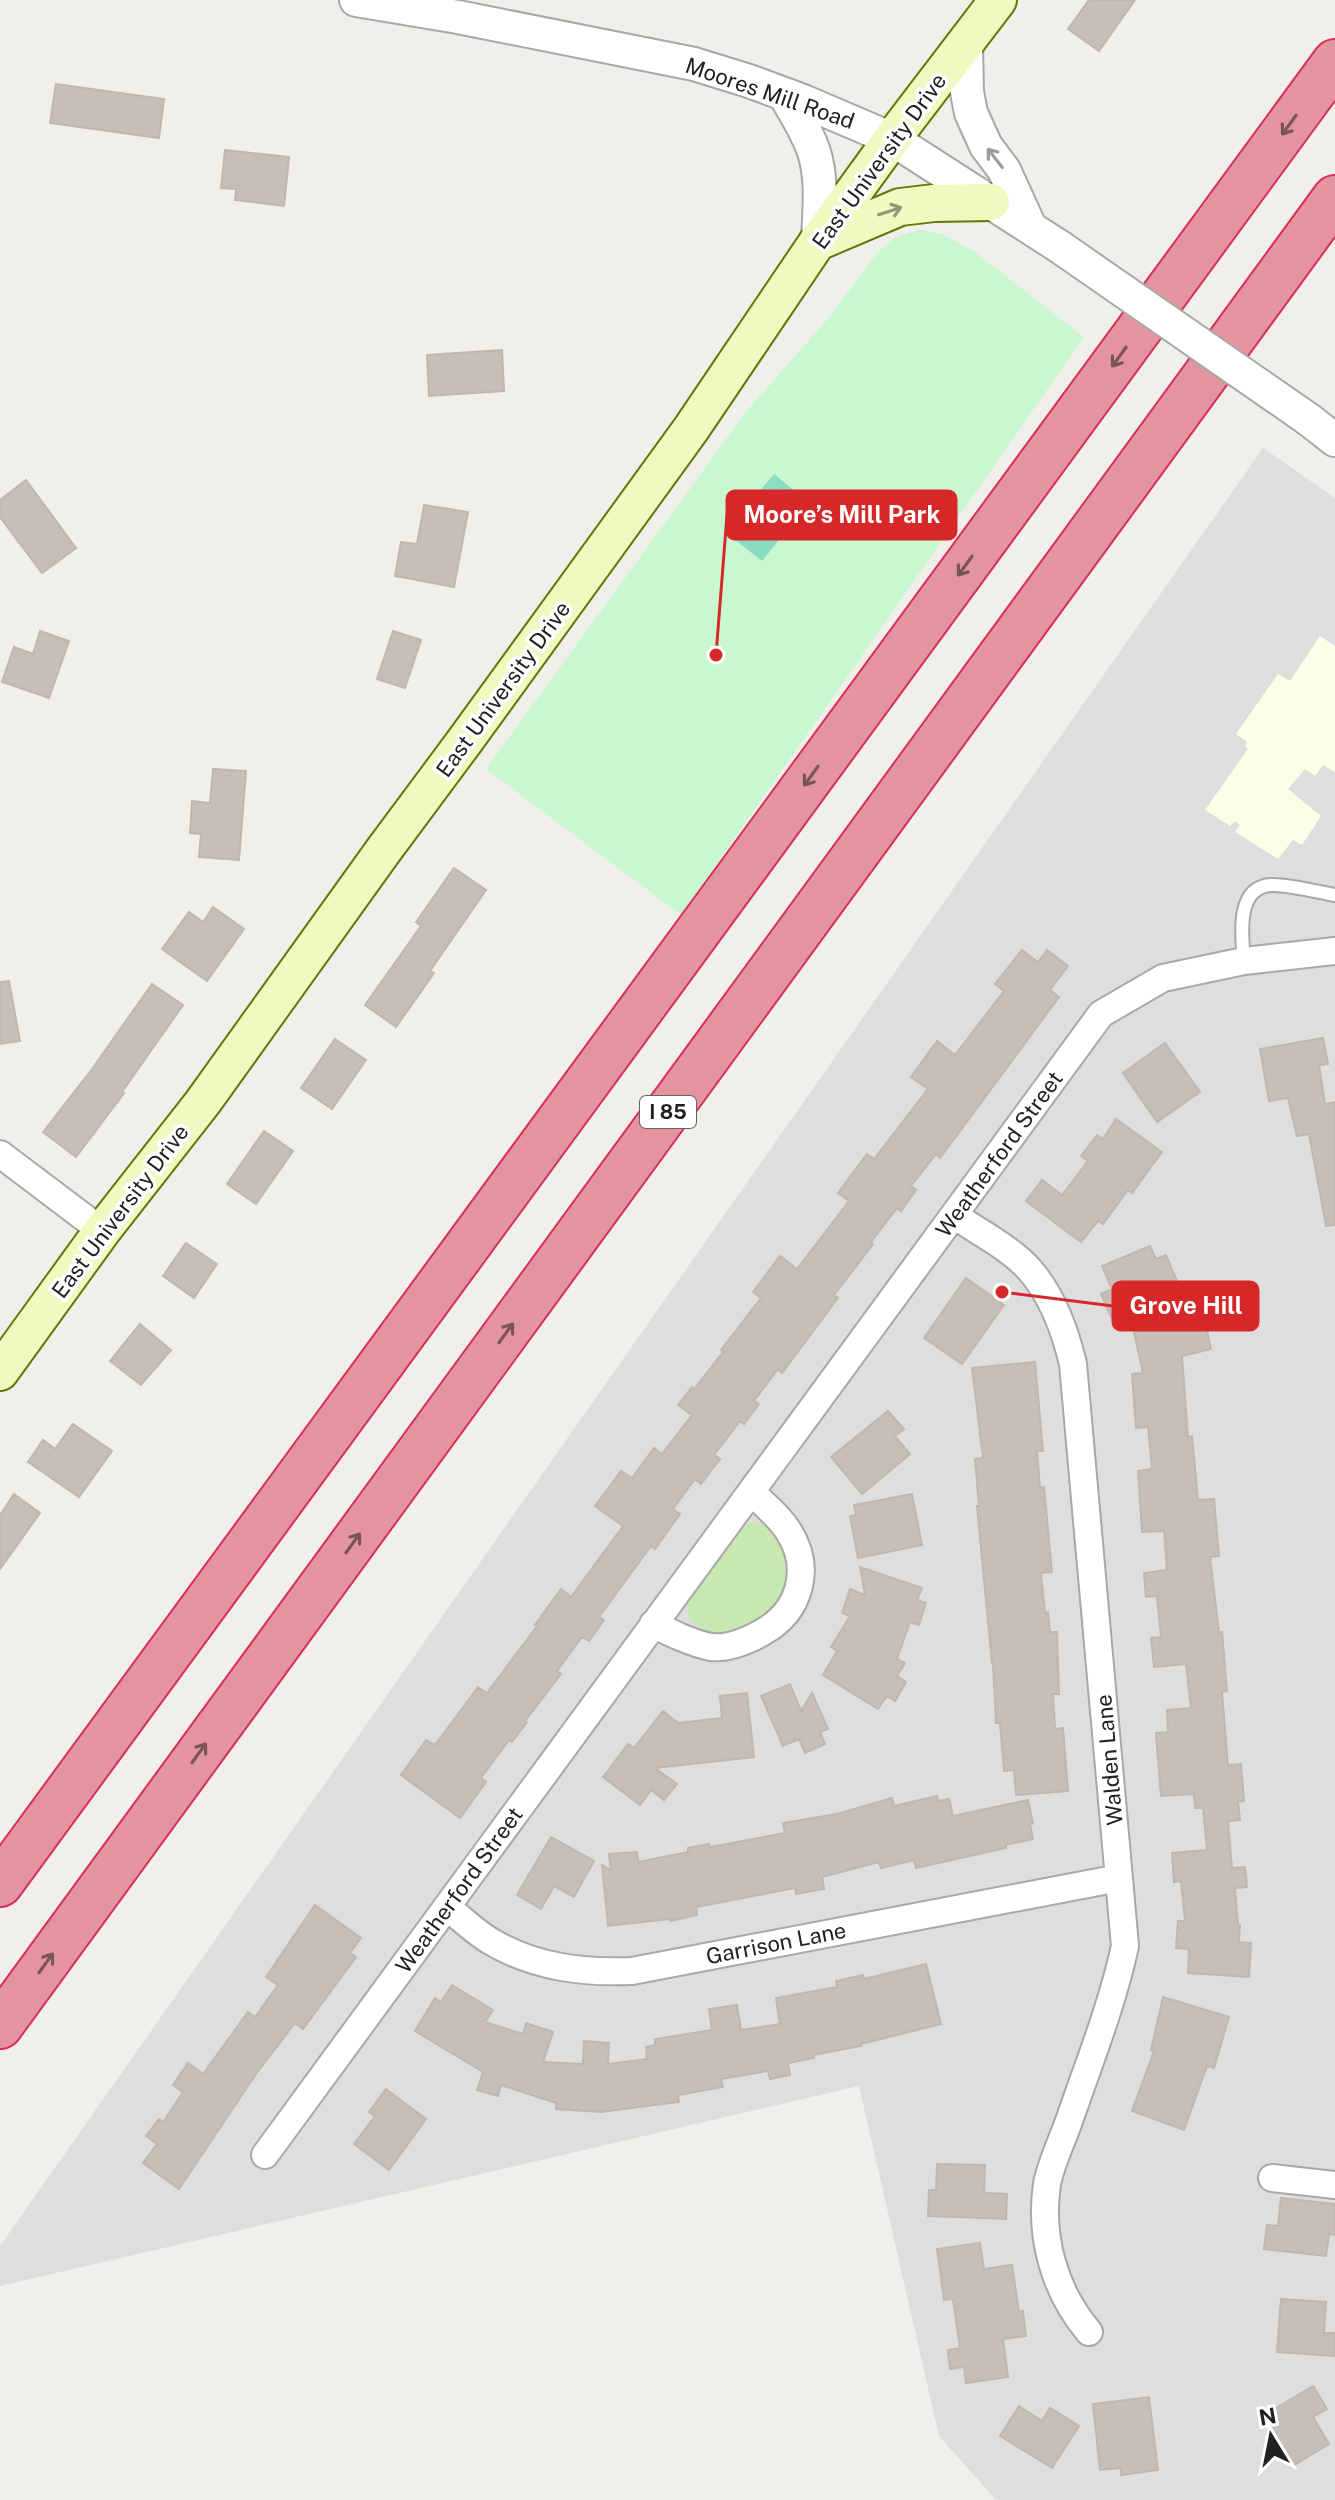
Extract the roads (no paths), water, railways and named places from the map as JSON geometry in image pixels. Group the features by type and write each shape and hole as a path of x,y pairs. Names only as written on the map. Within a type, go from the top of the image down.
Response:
{"highway":[{"path":"0,1884 1335,62"},
{"name":"I 85","path":"0,2026 1335,198"}],"main road":[{"name":"East University Drive","path":"0,1372 102,1231 203,1102 691,429 818,241 998,0"},
{"path":"818,241 900,207 991,202"}],"street":[{"name":"Moores Mill Road","path":"356,0 694,64 784,94 892,139 1060,247 1335,440"},
{"path":"966,45 967,92 971,113 986,146 1004,170 1030,227"},
{"path":"784,94 807,133 815,156 820,190 818,241"},
{"name":"Weatherford Street","path":"265,2155 1101,1014 1163,978 1244,961 1335,951"},
{"path":"0,1154 102,1231"},
{"name":"Walden Lane","path":"954,1215 1029,1269 1048,1296 1065,1330 1073,1364 1125,1946 1116,1987 1047,2184 1046,2230 1055,2279 1072,2311 1089,2332"},
{"path":"653,1624 680,1637 713,1647 743,1643 769,1628 790,1610 802,1584 797,1553 790,1533 751,1492"},
{"name":"Garrison Lane","path":"447,1907 490,1941 523,1957 563,1969 598,1973 632,1971 1119,1878"},
{"path":"1272,2178 1335,2185"}],"lane":[{"path":"1244,961 1242,919 1245,905 1257,890 1270,885 1335,895"}],"place":[{"name":"Moore’s Mill Park","path":"716,655"},
{"name":"Grove Hill","path":"1002,1292"}]}
